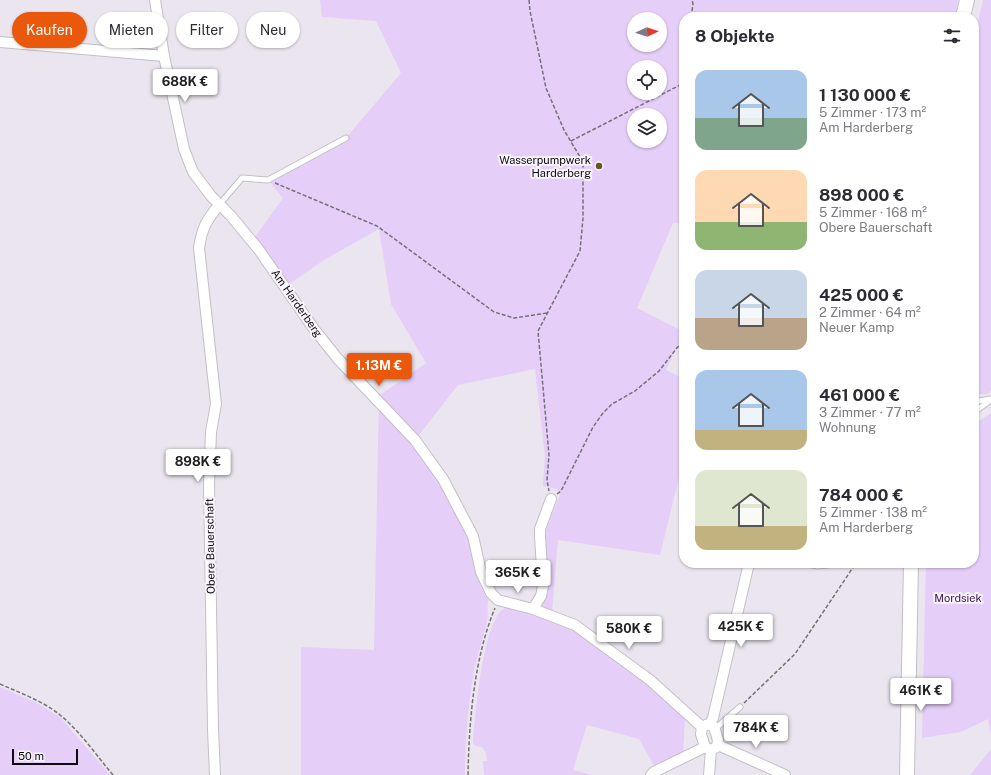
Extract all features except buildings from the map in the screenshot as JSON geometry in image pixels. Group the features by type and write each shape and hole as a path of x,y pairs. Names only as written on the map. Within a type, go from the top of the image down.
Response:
{"street":[{"name":"Am Harderberg","path":"156,0 164,56 184,149 193,172 203,187 231,216 259,250 314,329 338,359 415,440 443,479 473,536 481,572 490,593 498,600"},
{"path":"964,12 967,0"},
{"path":"0,42 164,56"},
{"name":"Obere Bauerschaft","path":"215,775 209,486 211,432 216,404 199,248 201,235 207,219 219,205"},
{"path":"533,609 542,591 540,529 551,499"},
{"path":"748,568 713,718 709,727 700,734 711,748 785,775"},
{"path":"907,775 911,568"},
{"path":"498,600 533,609 574,625 650,680 709,727 718,740 711,748 654,772 651,775"},
{"path":"709,775 711,748"}],"lane":[{"path":"219,205 242,178 268,180 346,138"},
{"path":"979,401 991,400"},
{"path":"979,408 991,400"},
{"path":"709,727 740,707"}],"path":[{"path":"530,0 530,11 546,88 564,130 583,162 583,218 580,251 538,331 549,455 547,480 551,499 561,491 593,427 603,413 612,404 636,391 659,371 679,346"},
{"path":"692,0 692,12"},
{"path":"571,141 679,86"},
{"path":"268,180 377,226 494,312 514,318 548,313"},
{"path":"740,707 795,654 853,568"},
{"path":"468,775 468,743 477,671 490,620 498,600"},
{"path":"0,684 36,700 61,716 113,775"}],"green space":[{"path":"320,0 958,0 956,12 679,12 679,223 673,223 637,308 679,329 679,343 666,370 679,376 679,477 660,555 558,540 552,613 543,609 542,605 545,599 545,533 560,495 557,489 543,486 545,456 535,369 458,385 415,440 473,536 489,598 487,622 474,670 470,696 466,736 465,775 301,775 301,647 374,650 379,396 426,363 391,304 379,229 324,260 288,285 255,237 283,198 268,180 346,138 401,73 376,21 322,17"},
{"path":"983,0 991,0 991,391 987,394 979,394 979,18"},
{"name":"Mordsiek","path":"991,413 991,736 988,719 961,732 922,738 926,568 979,568 979,421"},
{"path":"505,608 514,609 573,627 648,682 685,717 683,754 655,767 639,739 587,725 573,770 592,775 484,775 483,761 487,761 486,753 482,747 475,746 473,742 478,691 491,630 497,616"},
{"path":"0,687 35,702 60,717 110,775 0,775"},
{"path":"991,749 991,775 970,775"}],"place":[{"name":"Wasserpumpwerk Harderberg","path":"599,166"}]}
